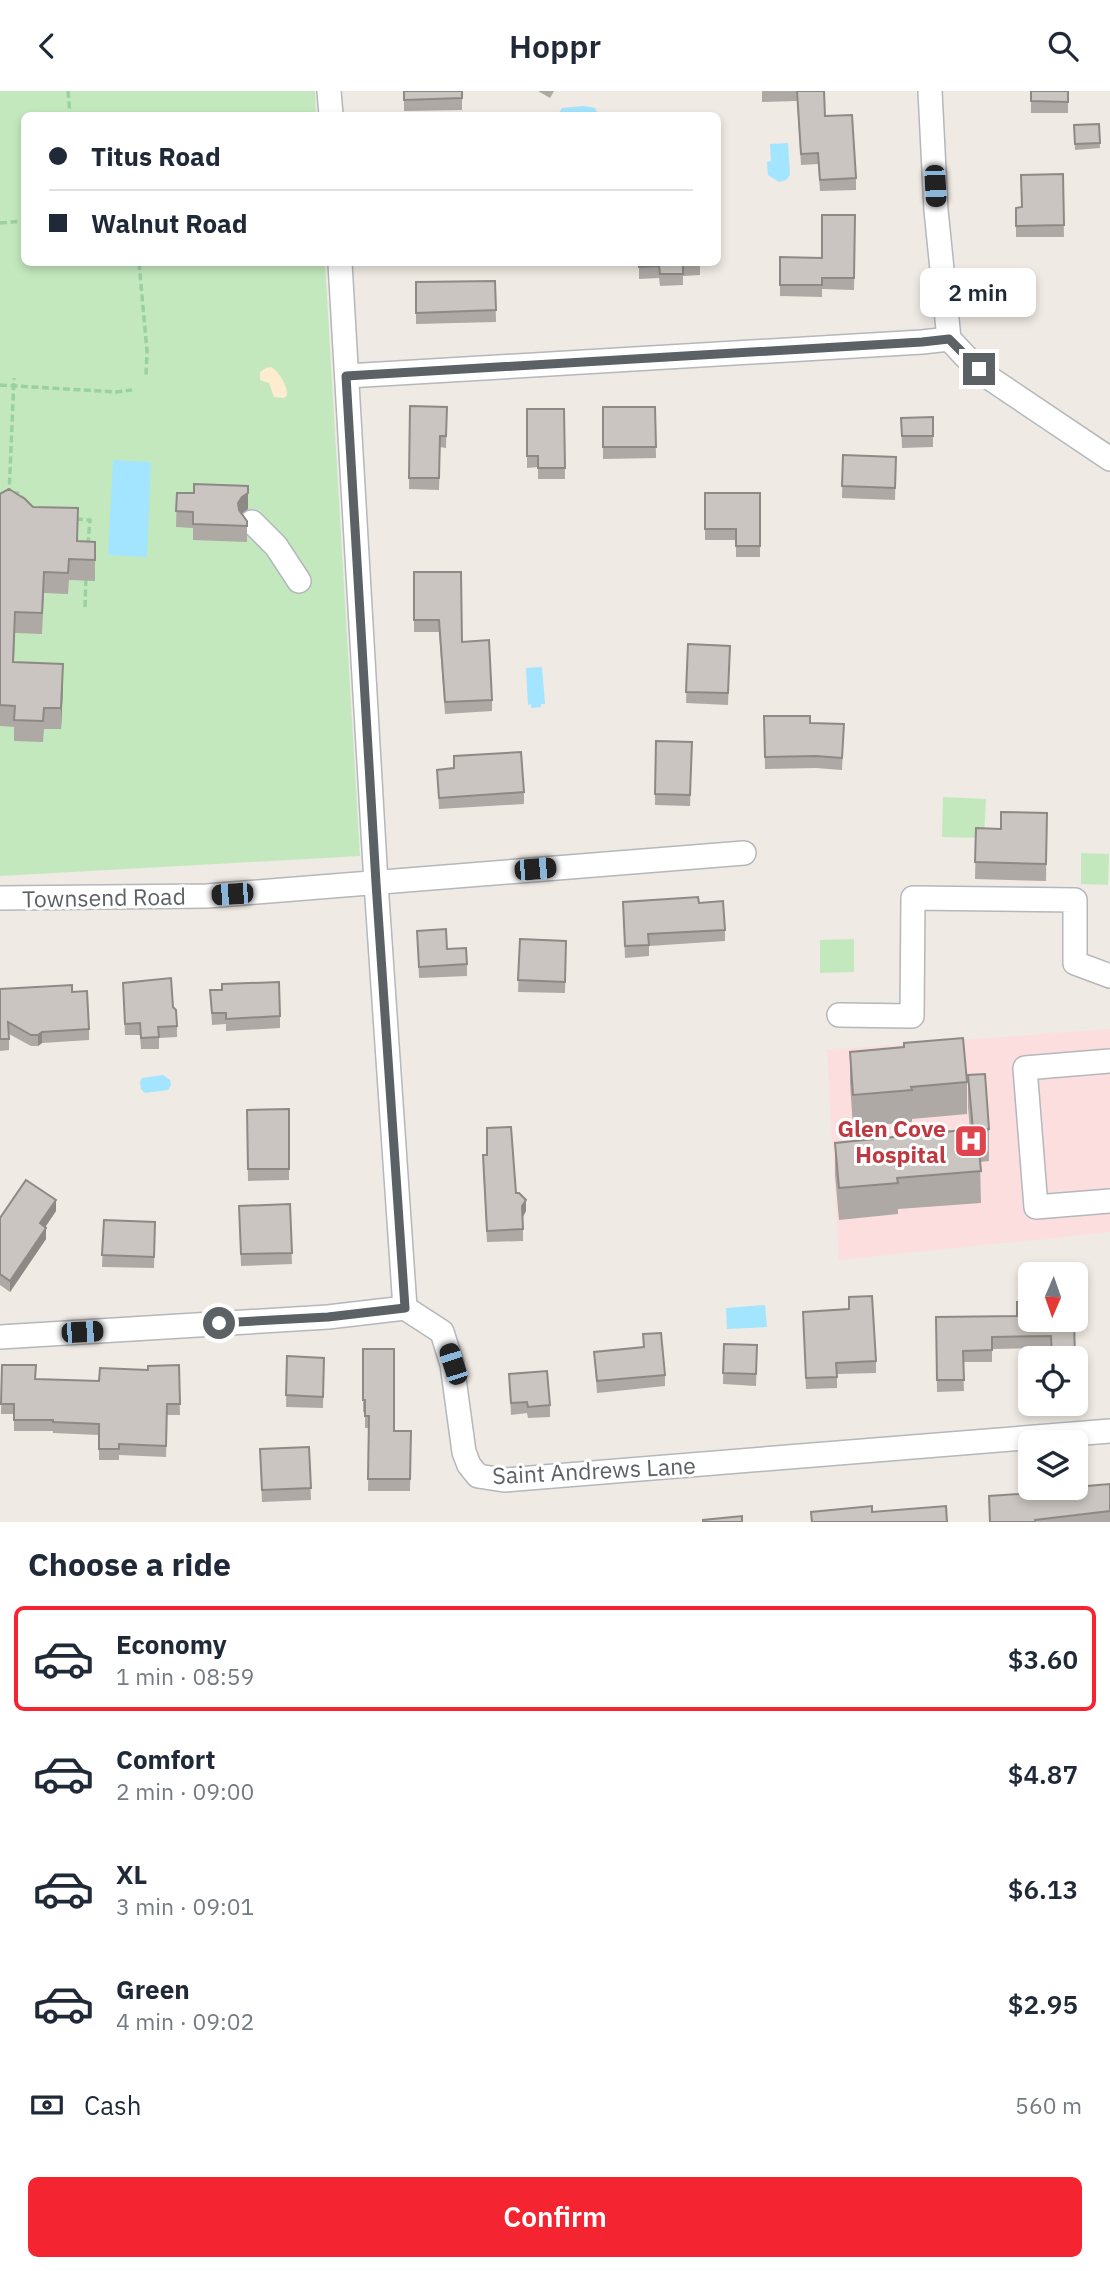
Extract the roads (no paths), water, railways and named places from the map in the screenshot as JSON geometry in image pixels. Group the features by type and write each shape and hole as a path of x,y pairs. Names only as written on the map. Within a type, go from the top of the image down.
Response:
{"street":[{"path":"329,91 331,112"},
{"path":"930,91 936,210 949,339 991,379 1110,459"},
{"path":"0,1337 328,1317 405,1308 376,883 340,266"},
{"path":"346,376 949,339"},
{"path":"252,522 276,546 299,581"},
{"name":"Townsend Road","path":"0,898 208,896 744,853"},
{"path":"839,1015 912,1016 913,898 1075,900 1075,963 1110,977"},
{"path":"1110,1061 1025,1068 1036,1207 1110,1201"},
{"name":"Saint Andrews Lane","path":"405,1308 442,1332 453,1364 464,1452 469,1465 478,1476 488,1479 503,1480 1110,1431"}],"water":[{"path":"584,106 595,108 597,112 560,112 562,108"},
{"path":"788,143 790,175 779,182 768,175 770,144"},
{"path":"113,460 151,462 147,557 108,555"},
{"path":"542,667 545,704 531,708 531,704 528,705 526,668"},
{"path":"163,1075 170,1080 168,1090 145,1093 141,1089 142,1078"},
{"path":"765,1305 767,1327 727,1329 726,1308"}],"place":[{"name":"Glen Cove Hospital","path":"971,1141"}]}
